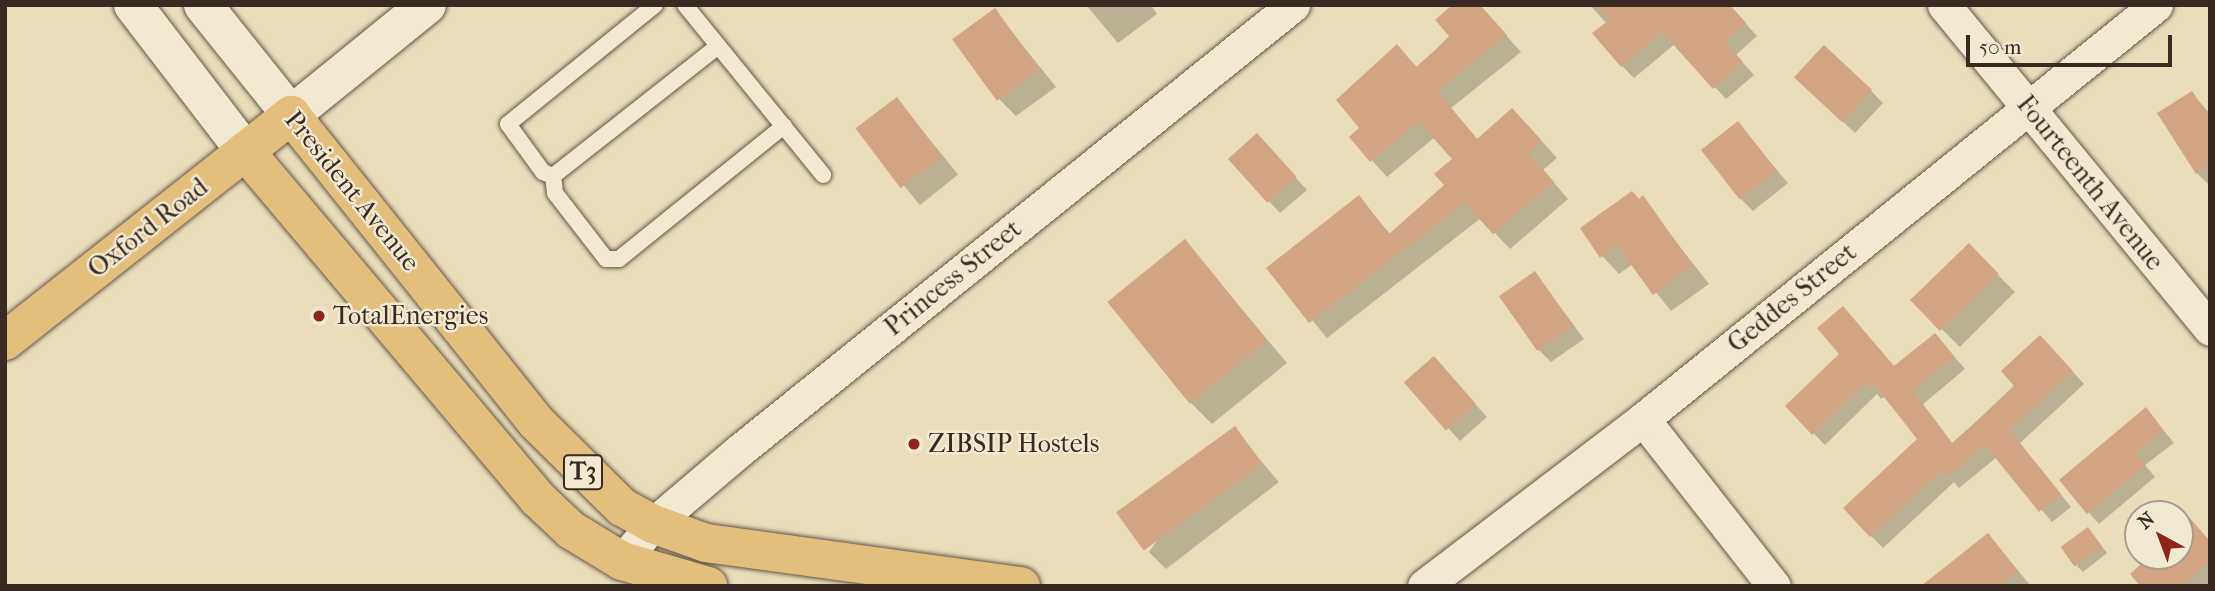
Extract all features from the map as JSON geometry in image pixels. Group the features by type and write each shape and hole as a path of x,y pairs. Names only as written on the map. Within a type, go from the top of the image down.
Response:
{"highway":[{"name":"Oxford Road","path":"5,341 291,115"},
{"name":"President Avenue","path":"291,115 575,465 622,507 653,524 706,544 1021,586"},
{"name":"President Avenue","path":"245,151 537,498 571,530 622,561 708,586"},
{"path":"388,322 431,289"},
{"path":"537,498 575,465"}],"main road":[{"name":"President Avenue","path":"133,5 245,151"},
{"name":"President Avenue","path":"203,5 291,115"},
{"path":"291,115 427,5"}],"street":[{"name":"Princess Street","path":"622,561 653,524 1293,5"},
{"name":"Fourteenth Avenue","path":"1944,5 2210,329"},
{"name":"Geddes Street","path":"1424,586 1643,419 2156,5"},
{"path":"1643,419 1774,586"}],"lane":[{"path":"553,176 543,172 509,129 510,121 655,5"},
{"path":"685,5 823,174"},
{"path":"553,176 718,46"},
{"path":"553,176 555,193 612,261 783,127"}],"building":[{"path":"1452,5 1480,5 1507,35 1437,91 1477,139 1512,108 1542,141 1529,153 1554,182 1493,234 1465,203 1309,323 1266,268 1359,195 1389,234 1444,185 1434,174 1452,159 1419,122 1370,162 1349,137 1359,128 1336,100 1397,44 1416,67 1450,37 1435,20"},
{"path":"1597,5 1730,5 1746,23 1725,42 1743,62 1713,89 1662,32 1621,67 1592,33 1609,20"},
{"path":"995,8 1040,69 997,101 952,39"},
{"path":"1824,45 1872,90 1842,122 1794,77"},
{"path":"2192,91 2210,118 2210,165 2196,174 2157,113"},
{"path":"897,97 942,157 901,188 855,128"},
{"path":"1738,121 1777,171 1740,200 1701,150"},
{"path":"1257,133 1296,177 1267,203 1228,159"},
{"path":"1632,191 1639,199 1643,195 1693,266 1653,295 1617,245 1600,258 1580,228"},
{"path":"1185,239 1267,341 1190,404 1107,302"},
{"path":"1969,243 1999,274 1940,331 1910,300"},
{"path":"1535,271 1573,326 1537,351 1499,296"},
{"path":"1843,306 1894,366 1935,333 1955,357 1912,391 1952,443 2015,387 2001,371 2040,335 2073,371 2009,430 2061,494 2039,512 1985,445 1947,477 1941,471 1870,537 1843,508 1917,439 1874,384 1868,388 1864,384 1812,435 1785,406 1839,354 1817,328"},
{"path":"1434,356 1476,404 1446,431 1404,382"},
{"path":"2146,407 2164,431 2135,453 2146,465 2087,514 2059,480"},
{"path":"1235,426 1263,464 1144,550 1116,512"},
{"path":"2194,523 2210,541 2210,561 2181,586 2140,586 2130,574 2134,570 2194,570"},
{"path":"2088,527 2102,546 2075,566 2060,547"},
{"path":"1988,533 2018,571 1999,586 1921,586"}],"place":[{"name":"TotalEnergies","path":"319,316"},
{"name":"ZIBSIP Hostels","path":"914,444"}]}
